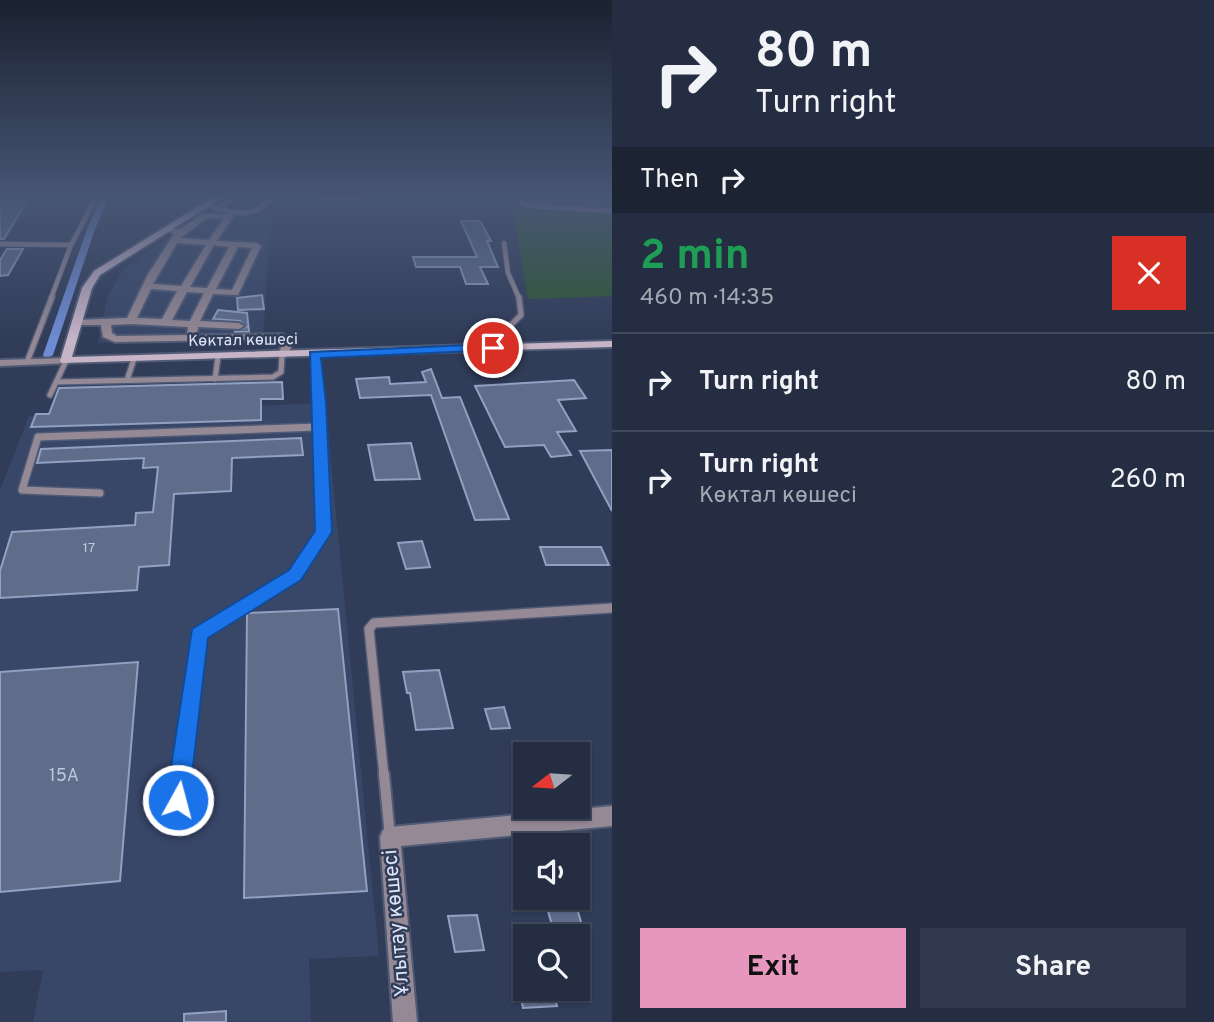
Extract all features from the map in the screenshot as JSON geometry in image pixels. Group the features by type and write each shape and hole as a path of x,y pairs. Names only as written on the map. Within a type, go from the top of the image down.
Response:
{"street":[{"path":"66,361 87,288 97,273 151,246"},
{"path":"131,321 168,246"},
{"path":"165,323 211,246"},
{"path":"192,338 193,324 234,246"},
{"path":"147,286 236,292 257,246 254,246"},
{"path":"77,323 131,321 239,326"},
{"path":"106,322 107,335 115,339 278,336 283,338 286,348 282,355"},
{"name":"Көктал көшесі","path":"0,363 612,344"},
{"name":"Ұлытау көшесі","path":"405,1022 390,837 612,816"}],"lane":[{"path":"27,362 71,246"},
{"path":"504,246 508,274 519,297 521,315 507,329 518,346"},
{"path":"56,382 279,376 282,355"},
{"path":"174,827 199,635 295,575 324,532 319,403 314,355"},
{"path":"215,379 218,357"},
{"path":"127,380 134,359"},
{"path":"50,395 66,361"},
{"path":"100,493 22,490 38,437 318,427"},
{"path":"390,837 369,629 374,623 612,608"}],"shaded area":[{"path":"156,246 269,246 263,339 98,343 107,298 121,273"},
{"path":"319,403 326,410 379,956 309,959 311,1022 33,1022 43,970 0,972 0,490 29,416"}],"green space":[{"path":"519,246 612,246 612,296 528,299"}],"building":[{"path":"472,246 489,246 498,267 480,267 488,284 466,284 460,267 416,267 413,257 477,257"},
{"path":"7,249 23,249 8,275 0,276 0,260"},
{"path":"262,295 264,309 238,310 237,298"},
{"path":"218,310 247,313 249,332 234,332 246,327 240,321 213,319"},
{"path":"431,369 442,398 460,397 509,519 475,520 431,395 360,398 356,379 389,377 390,384 426,382 422,372"},
{"path":"574,380 586,398 558,400 576,431 557,432 571,455 551,457 544,445 505,447 475,386"},
{"path":"282,382 283,399 261,399 261,420 31,427 36,414 49,414 59,388"},
{"path":"301,438 303,455 232,458 231,491 174,494 169,565 139,567 137,590 0,598 0,571 12,532 135,525 136,513 153,512 158,467 143,468 144,458 37,463 41,449"},
{"path":"411,443 420,479 375,480 368,445"},
{"path":"612,450 612,511 580,451"},
{"path":"422,541 430,567 406,569 398,543"},
{"path":"540,547 601,547 609,565 546,565"},
{"path":"338,609 367,891 244,898 247,613"},
{"path":"138,662 120,881 0,892 0,672"},
{"path":"439,670 453,728 416,730 410,693 407,693 403,672"},
{"path":"504,707 510,728 491,729 485,709"},
{"path":"578,910 582,924 552,924 548,911"},
{"path":"477,915 484,950 455,952 448,916"},
{"path":"522,1001 556,1001 557,1006 523,1008"},
{"path":"226,1011 226,1022 184,1022 184,1014"}],"waterway":[{"path":"48,355 85,246"}],"route":[{"path":"178,800 199,635 295,575 324,532 319,403 314,355 493,348"}]}
